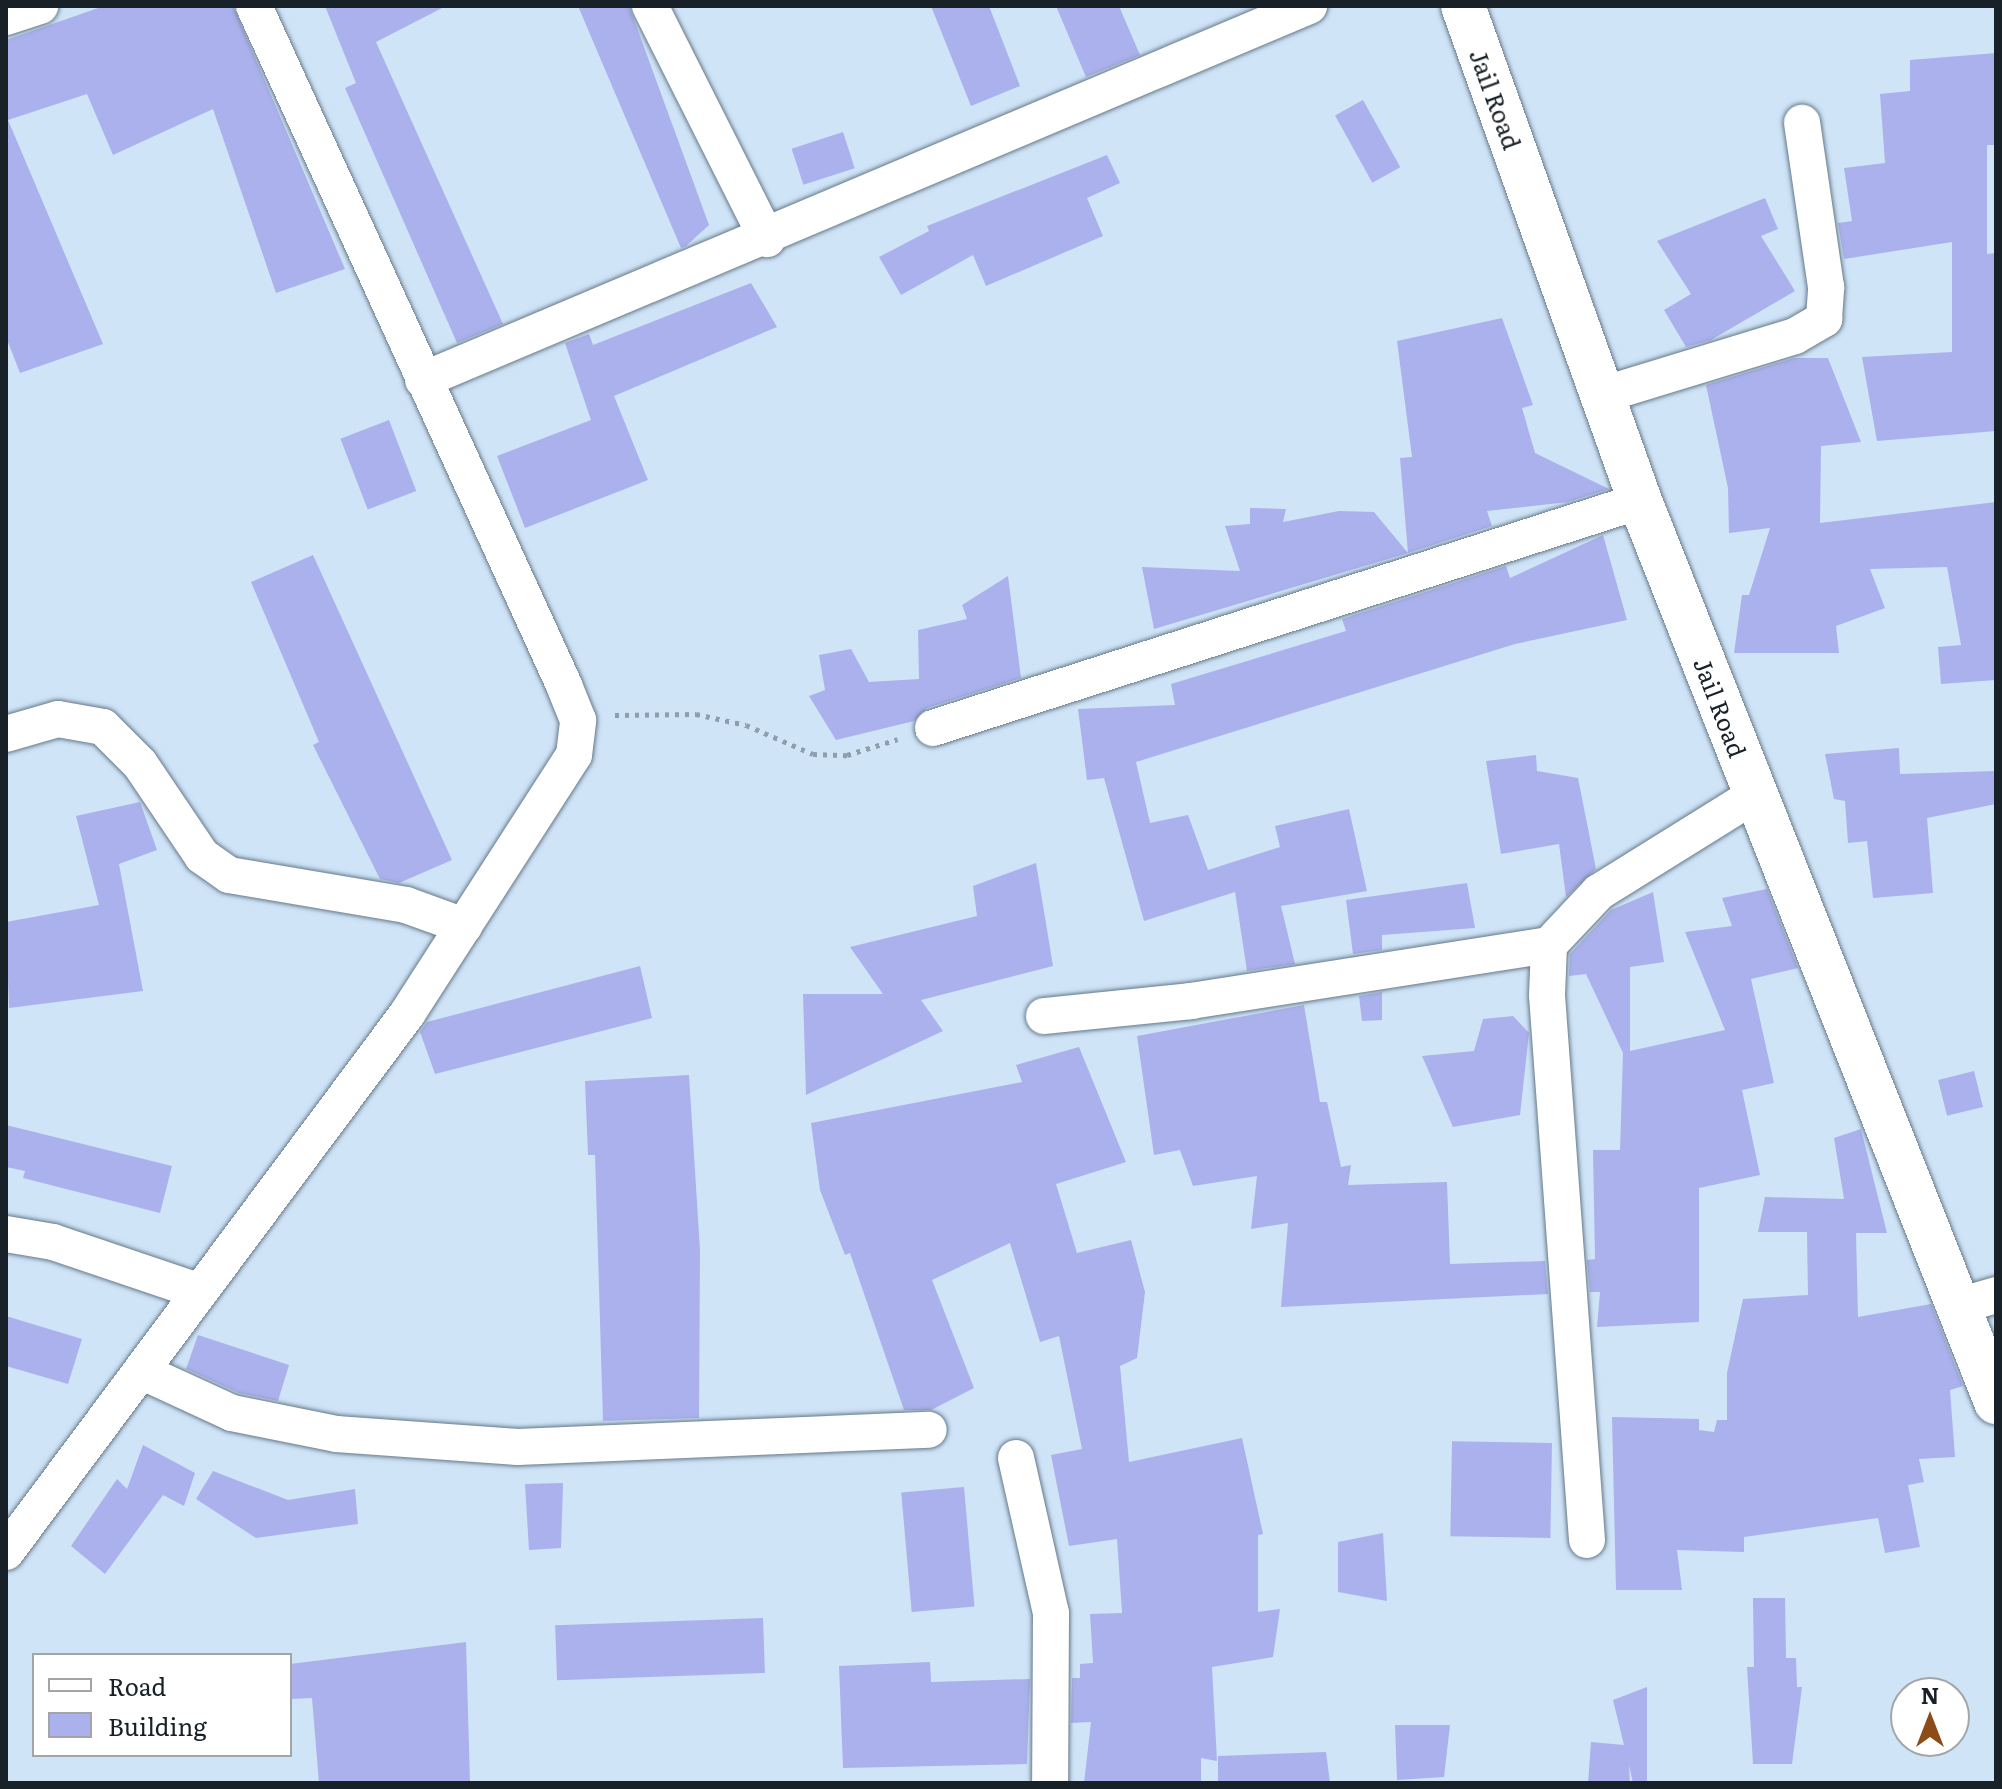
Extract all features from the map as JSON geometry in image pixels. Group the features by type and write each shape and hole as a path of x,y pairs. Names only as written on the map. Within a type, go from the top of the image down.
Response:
{"street":[{"path":"6,17 40,6"},
{"path":"6,1552 145,1373 198,1291 407,1014 562,782 574,755 578,720 254,6"},
{"path":"650,6 767,239"},
{"path":"423,380 767,239 1309,6"},
{"name":"Jail Road","path":"1463,6 1640,501 1755,795 1977,1301 1996,1402"},
{"path":"1602,395 1795,336 1824,319 1826,287 1802,123"},
{"path":"933,728 1640,501"},
{"path":"6,734 58,719 103,727 140,764 202,856 229,875 406,905 464,926"},
{"path":"1044,1016 1191,1001 1549,945 1599,892 1755,795"},
{"path":"1549,945 1547,995 1587,1540"},
{"path":"6,1234 53,1242 198,1291"},
{"path":"145,1373 247,1416 336,1434 518,1447 929,1430"},
{"path":"1016,1458 1051,1613 1050,1783"}],"path":[{"path":"578,720 639,711 685,713 746,725 813,754 847,755 933,728"}],"building":[{"path":"104,6 233,6 345,269 276,293 213,109 113,155 87,94 8,120 103,344 20,373 6,337 6,40"},
{"path":"325,6 446,6 376,42 503,324 457,343 345,88 356,83"},
{"path":"578,6 629,6 709,225 686,246 681,248"},
{"path":"931,6 989,6 1020,86 971,106"},
{"path":"1056,6 1119,6 1140,55 1086,77"},
{"path":"1996,53 1996,145 1987,145 1987,254 1996,253 1996,431 1877,441 1862,357 1952,352 1952,242 1844,259 1838,223 1852,221 1844,168 1885,163 1880,94 1910,91 1910,60"},
{"path":"1363,100 1400,167 1372,183 1335,116"},
{"path":"843,132 855,168 803,185 792,149"},
{"path":"1107,155 1120,183 1087,198 1103,236 986,286 973,255 901,295 879,257 929,231 927,226"},
{"path":"1765,198 1778,229 1761,236 1795,291 1711,340 1686,347 1664,310 1691,294 1657,241"},
{"path":"751,283 777,327 614,396 648,480 525,528 497,456 591,420 565,343 589,334 593,345"},
{"path":"1502,318 1533,405 1522,408 1535,453 1609,489 1568,502 1487,511 1492,526 1408,553 1400,458 1412,457 1397,341"},
{"path":"1794,358 1828,358 1861,442 1821,446 1820,523 1996,502 1996,680 1941,684 1938,647 1961,645 1947,567 1870,569 1885,608 1836,626 1839,653 1734,653 1742,595 1749,595 1770,528 1729,533 1728,488 1706,385"},
{"path":"389,420 416,491 368,510 340,439"},
{"path":"1250,508 1286,509 1283,522 1339,511 1374,512 1408,553 1154,629 1142,567 1240,571 1225,526 1250,524"},
{"path":"1603,535 1627,620 1515,644 1136,762 1150,823 1188,815 1208,870 1280,847 1275,826 1349,809 1367,891 1281,906 1295,964 1247,971 1235,892 1144,921 1104,778 1087,780 1078,709 1175,705 1171,684 1346,631 1342,619 1506,566 1510,578"},
{"path":"313,555 452,860 399,883 380,879 313,745 319,742 251,582"},
{"path":"1008,576 1021,678 927,708 914,721 836,740 809,696 825,690 819,655 851,649 869,682 919,679 918,630 967,619 962,605"},
{"path":"1899,748 1900,774 1996,771 1996,804 1927,818 1933,893 1873,898 1867,841 1848,843 1845,801 1834,799 1825,754"},
{"path":"1536,755 1537,771 1578,778 1596,869 1566,897 1559,844 1501,854 1486,761"},
{"path":"140,802 157,850 119,864 143,991 9,1008 6,922 99,905 76,816"},
{"path":"1036,863 1053,966 921,1000 943,1031 806,1095 803,994 883,994 850,947 977,916 973,886"},
{"path":"1467,883 1475,928 1382,935 1382,950 1353,954 1346,900"},
{"path":"1767,889 1798,968 1751,979 1774,1083 1742,1090 1760,1175 1699,1188 1699,1322 1597,1327 1600,1292 1590,1292 1587,1260 1595,1259 1593,1150 1620,1150 1623,1053 1586,974 1569,976 1570,954 1611,910 1653,892 1664,962 1630,967 1630,1051 1725,1030 1685,932 1732,926 1722,898"},
{"path":"640,966 652,1018 435,1074 420,1032 427,1022"},
{"path":"1382,992 1382,1020 1362,1021 1359,996"},
{"path":"1304,1005 1320,1102 1327,1102 1341,1167 1351,1165 1348,1185 1447,1182 1450,1264 1545,1261 1548,1294 1281,1307 1288,1223 1251,1229 1257,1176 1193,1186 1180,1150 1154,1155 1137,1036"},
{"path":"1513,1016 1529,1033 1520,1115 1453,1127 1422,1056 1474,1051 1483,1019"},
{"path":"1079,1047 1126,1162 1056,1184 1077,1253 1131,1240 1145,1292 1137,1358 1120,1366 1129,1462 1242,1438 1263,1534 1258,1535 1258,1612 1280,1609 1273,1657 1212,1667 1217,1761 1201,1758 1201,1783 1084,1783 1091,1722 1071,1723 1072,1678 1080,1678 1080,1664 1093,1663 1090,1614 1122,1613 1117,1539 1069,1546 1051,1455 1082,1449 1059,1336 1040,1342 1010,1243 932,1280 974,1388 931,1410 904,1410 850,1253 845,1255 820,1190 811,1123 1022,1082 1016,1065"},
{"path":"1974,1071 1983,1107 1947,1116 1938,1080"},
{"path":"689,1075 700,1250 699,1418 603,1421 595,1155 588,1155 585,1081"},
{"path":"6,1125 172,1166 160,1213 23,1178 25,1171 6,1167"},
{"path":"1861,1129 1887,1233 1856,1233 1858,1317 1931,1304 1963,1386 1950,1390 1955,1457 1919,1459 1924,1482 1908,1485 1920,1547 1885,1553 1878,1518 1744,1537 1744,1552 1677,1550 1682,1590 1616,1590 1612,1417 1699,1419 1699,1430 1714,1432 1717,1420 1727,1420 1727,1373 1743,1299 1808,1295 1807,1232 1758,1232 1765,1197 1844,1199 1834,1138"},
{"path":"6,1316 82,1339 68,1384 6,1366"},
{"path":"198,1335 289,1365 278,1401 239,1393 186,1369"},
{"path":"1452,1441 1552,1443 1550,1538 1450,1536"},
{"path":"143,1445 195,1473 184,1506 163,1495 105,1574 71,1546 117,1479 127,1489"},
{"path":"213,1471 288,1500 355,1489 358,1524 256,1538 196,1499"},
{"path":"563,1483 561,1548 529,1550 525,1484"},
{"path":"964,1487 974,1607 912,1612 901,1492"},
{"path":"1383,1533 1387,1601 1338,1592 1338,1542"},
{"path":"1753,1598 1785,1598 1786,1658 1796,1658 1797,1687 1802,1687 1792,1764 1753,1764 1747,1667 1754,1667"},
{"path":"763,1618 765,1673 557,1680 555,1625"},
{"path":"466,1642 470,1783 319,1783 312,1698 292,1699 292,1664"},
{"path":"930,1662 931,1682 1030,1679 1027,1764 843,1768 839,1666"},
{"path":"1647,1687 1647,1783 1633,1783 1629,1765 1630,1783 1588,1783 1591,1742 1624,1745 1613,1700"},
{"path":"1395,1725 1450,1725 1444,1777 1397,1780"},
{"path":"1326,1752 1330,1783 1218,1783 1218,1756"}]}
